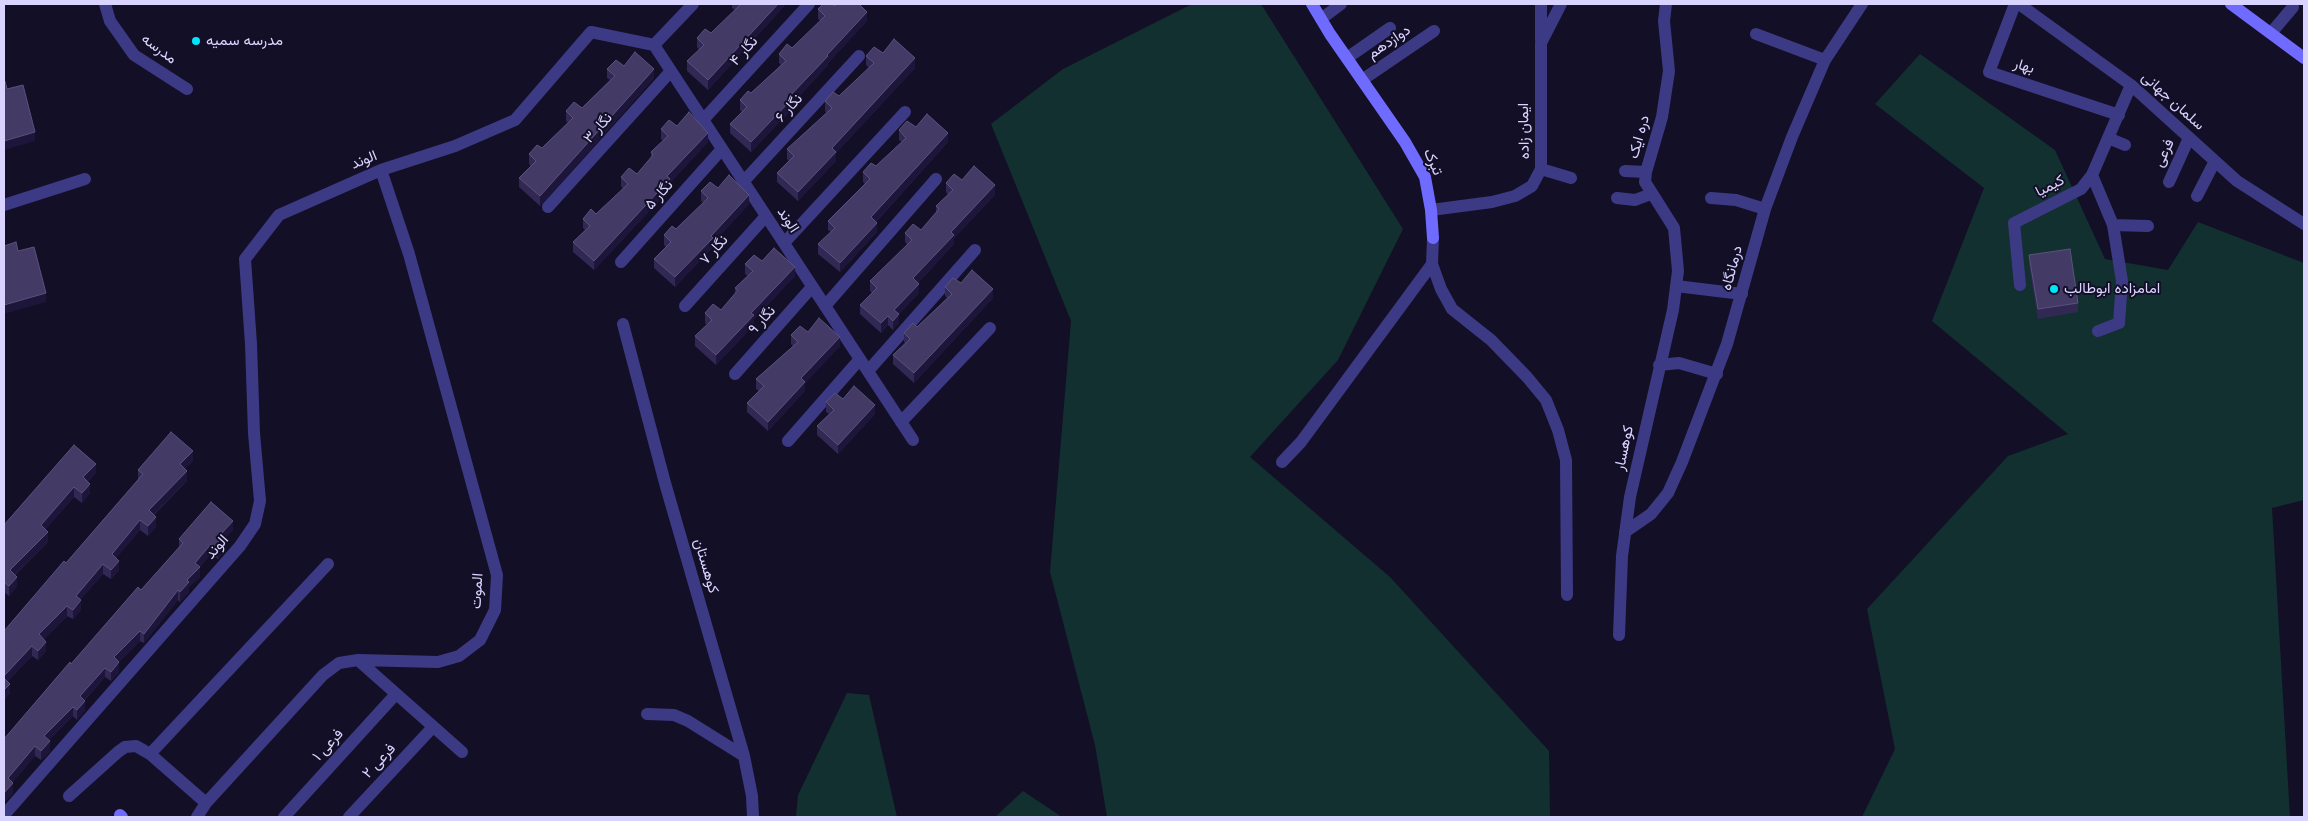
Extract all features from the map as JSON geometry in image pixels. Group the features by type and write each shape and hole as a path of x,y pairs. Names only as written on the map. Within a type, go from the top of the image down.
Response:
{"street":[{"name":"مدرسه","path":"105,4 110,21 134,55 187,89"},
{"path":"654,46 693,4"},
{"name":"نگار ۴","path":"703,120 809,4"},
{"name":"تبرک","path":"1312,4 1405,142 1425,178 1431,210 1432,264 1441,289 1452,309 1491,340 1527,377 1546,400 1558,430 1566,460 1567,595"},
{"path":"1321,19 1341,4"},
{"path":"1541,4 1541,43"},
{"name":"ایمان زاده","path":"1431,210 1492,202 1515,196 1532,186 1541,169 1541,43 1561,4"},
{"name":"دره ایک","path":"1666,4 1664,21 1669,71 1662,117 1646,172 1645,182 1651,194 1666,212 1674,228 1678,271"},
{"name":"درمانگاه","path":"1625,532 1651,514 1668,493 1682,462 1717,374 1742,294 1765,209 1792,137 1825,60 1862,4"},
{"name":"بهار","path":"2015,4 1989,72 2119,115"},
{"name":"سلمان جهانی","path":"2019,4 2130,85 2237,181 2304,224"},
{"path":"2231,4 2304,58"},
{"path":"2271,34 2293,7"},
{"path":"1347,58 1390,28"},
{"name":"دوازدهم","path":"1362,80 1434,31"},
{"name":"الوند","path":"4,815 240,546 255,524 260,501 254,433 251,344 245,259 279,215 381,170 455,146 515,120 591,32 654,46 913,440"},
{"path":"1756,34 1825,60"},
{"name":"نگار ۶","path":"744,181 859,56"},
{"name":"نگار ۳","path":"548,207 671,71"},
{"name":"کیمیا","path":"2020,286 2014,223 2081,189 2092,174 2119,115 2130,85"},
{"path":"784,243 905,112"},
{"path":"2108,138 2125,144"},
{"name":"فرعی","path":"2169,182 2189,138"},
{"name":"نگار ۵","path":"621,262 722,149"},
{"path":"2197,196 2215,161"},
{"path":"1541,169 1571,178"},
{"name":"الموت","path":"197,817 206,803 323,675 339,663 358,660 438,662 459,656 480,640 495,610 497,575 409,254 381,170"},
{"path":"1625,172 1646,172"},
{"path":"2092,174 2113,225 2122,281 2119,323 2098,331"},
{"path":"4,205 85,179"},
{"path":"825,306 936,179"},
{"path":"1617,198 1635,200 1651,194"},
{"path":"1711,198 1736,200 1765,209"},
{"name":"نگار ۷","path":"686,306 766,216"},
{"path":"2113,225 2148,226"},
{"path":"868,371 975,250"},
{"path":"1282,462 1301,442 1432,264"},
{"name":"کوهسار","path":"1619,635 1625,532 1630,497 1673,310 1678,271"},
{"path":"1676,286 1742,294"},
{"name":"نگار ۹","path":"735,374 812,287"},
{"name":"کوهستان","path":"623,324 665,483 744,756 752,796 753,817"},
{"path":"901,422 990,328"},
{"path":"788,441 860,359"},
{"path":"1659,365 1679,363 1717,374"},
{"path":"150,754 328,564"},
{"path":"358,660 462,752"},
{"name":"فرعی ۱","path":"284,817 396,694"},
{"path":"647,714 674,715 688,721 744,756"},
{"name":"فرعی ۲","path":"349,817 433,727"},
{"path":"69,796 124,747 136,746 150,754 206,803"}],"green space":[{"path":"1192,4 1261,4 1403,229 1338,360 1250,457 1390,577 1549,751 1550,817 1107,817 1095,745 1050,572 1071,321 991,124 1063,69"},
{"path":"1920,54 2055,150 2105,259 2168,270 2198,222 2304,263 2304,500 2272,508 2290,817 1862,817 1895,749 1867,609 2008,456 2068,434 1932,321 1984,188 1875,104"},
{"path":"847,693 869,695 897,817 796,817 798,795"},
{"path":"1023,791 1062,817 995,817"}],"building":[{"path":"738,4 778,4 708,80 687,61 704,45 697,38 705,29 711,33 740,5"},
{"path":"823,4 835,6 837,4 859,4 867,12 786,100 789,102 751,142 730,124 747,107 740,100 748,91 751,93 786,61 779,54 787,44 792,48 825,16 818,9"},
{"path":"894,39 915,58 832,148 836,152 798,192 777,173 794,156 787,149 832,108 825,101 833,92 839,96 874,63 866,56 874,47 883,53"},
{"path":"635,52 654,69 540,196 519,178 536,161 529,154 537,145 542,148 573,118 566,111 574,102 582,108 615,76 607,69 616,60 624,66"},
{"path":"4,81 7,89 23,85 35,132 4,141"},
{"path":"689,112 708,133 667,176 670,179 594,261 573,242 590,226 583,219 591,209 596,214 628,184 621,177 629,168 637,174 653,155 651,152 668,136 661,129 669,120 677,126"},
{"path":"927,114 948,133 871,217 877,223 840,263 818,244 835,228 828,221 870,179 863,172 871,163 876,166 906,138 899,130 907,121 916,127"},
{"path":"974,166 995,185 951,232 954,235 913,278 919,284 894,310 899,314 893,321 888,316 881,323 860,305 877,288 870,281 912,240 905,233 913,224 921,230 939,209 936,206 953,190 946,183 954,174 962,180"},
{"path":"729,175 749,195 711,236 713,238 675,277 654,259 671,242 664,235 672,226 676,229 708,198 701,191 710,182 718,188"},
{"path":"16,242 18,251 34,247 46,293 4,305 4,246"},
{"path":"774,248 795,267 751,313 754,315 716,355 695,336 712,320 705,313 713,304 721,310 738,290 735,288 753,271 745,264 754,255 762,261"},
{"name":"امامزاده ابوطالب","path":"2070,249 2078,303 2038,309 2029,255"},
{"path":"972,270 993,289 914,373 893,355 910,339 904,333 913,323 917,327 952,294 945,287 953,278 961,283"},
{"path":"819,318 840,337 801,378 805,382 768,422 747,403 764,386 756,379 798,342 791,335 800,326 808,332"},
{"path":"854,386 875,405 838,445 817,426 834,410 826,402 835,393 843,399"},
{"path":"171,432 193,451 180,464 187,471 149,510 156,517 148,526 140,520 112,554 119,561 111,570 103,564 76,596 81,600 73,610 67,606 39,634 46,642 38,651 32,646 4,676 4,631 143,474 138,470"},
{"path":"74,445 96,464 83,477 90,484 82,493 74,487 41,525 48,532 10,570 17,577 9,586 4,582 4,525"},
{"path":"211,502 233,521 221,534 226,540 218,549 211,544 195,563 200,567 187,580 189,582 180,592 178,590 144,634 140,631 114,657 119,662 111,672 105,668 80,696 85,701 77,710 73,707 44,736 50,741 41,751 35,746 8,778 13,783 4,793 4,739 138,587 141,590 183,543 179,539"},
{"path":"4,678 10,684 4,690"}],"place":[{"name":"مدرسه سمیه","path":"196,41"},
{"name":"امامزاده ابوطالب","path":"2054,289"}]}
